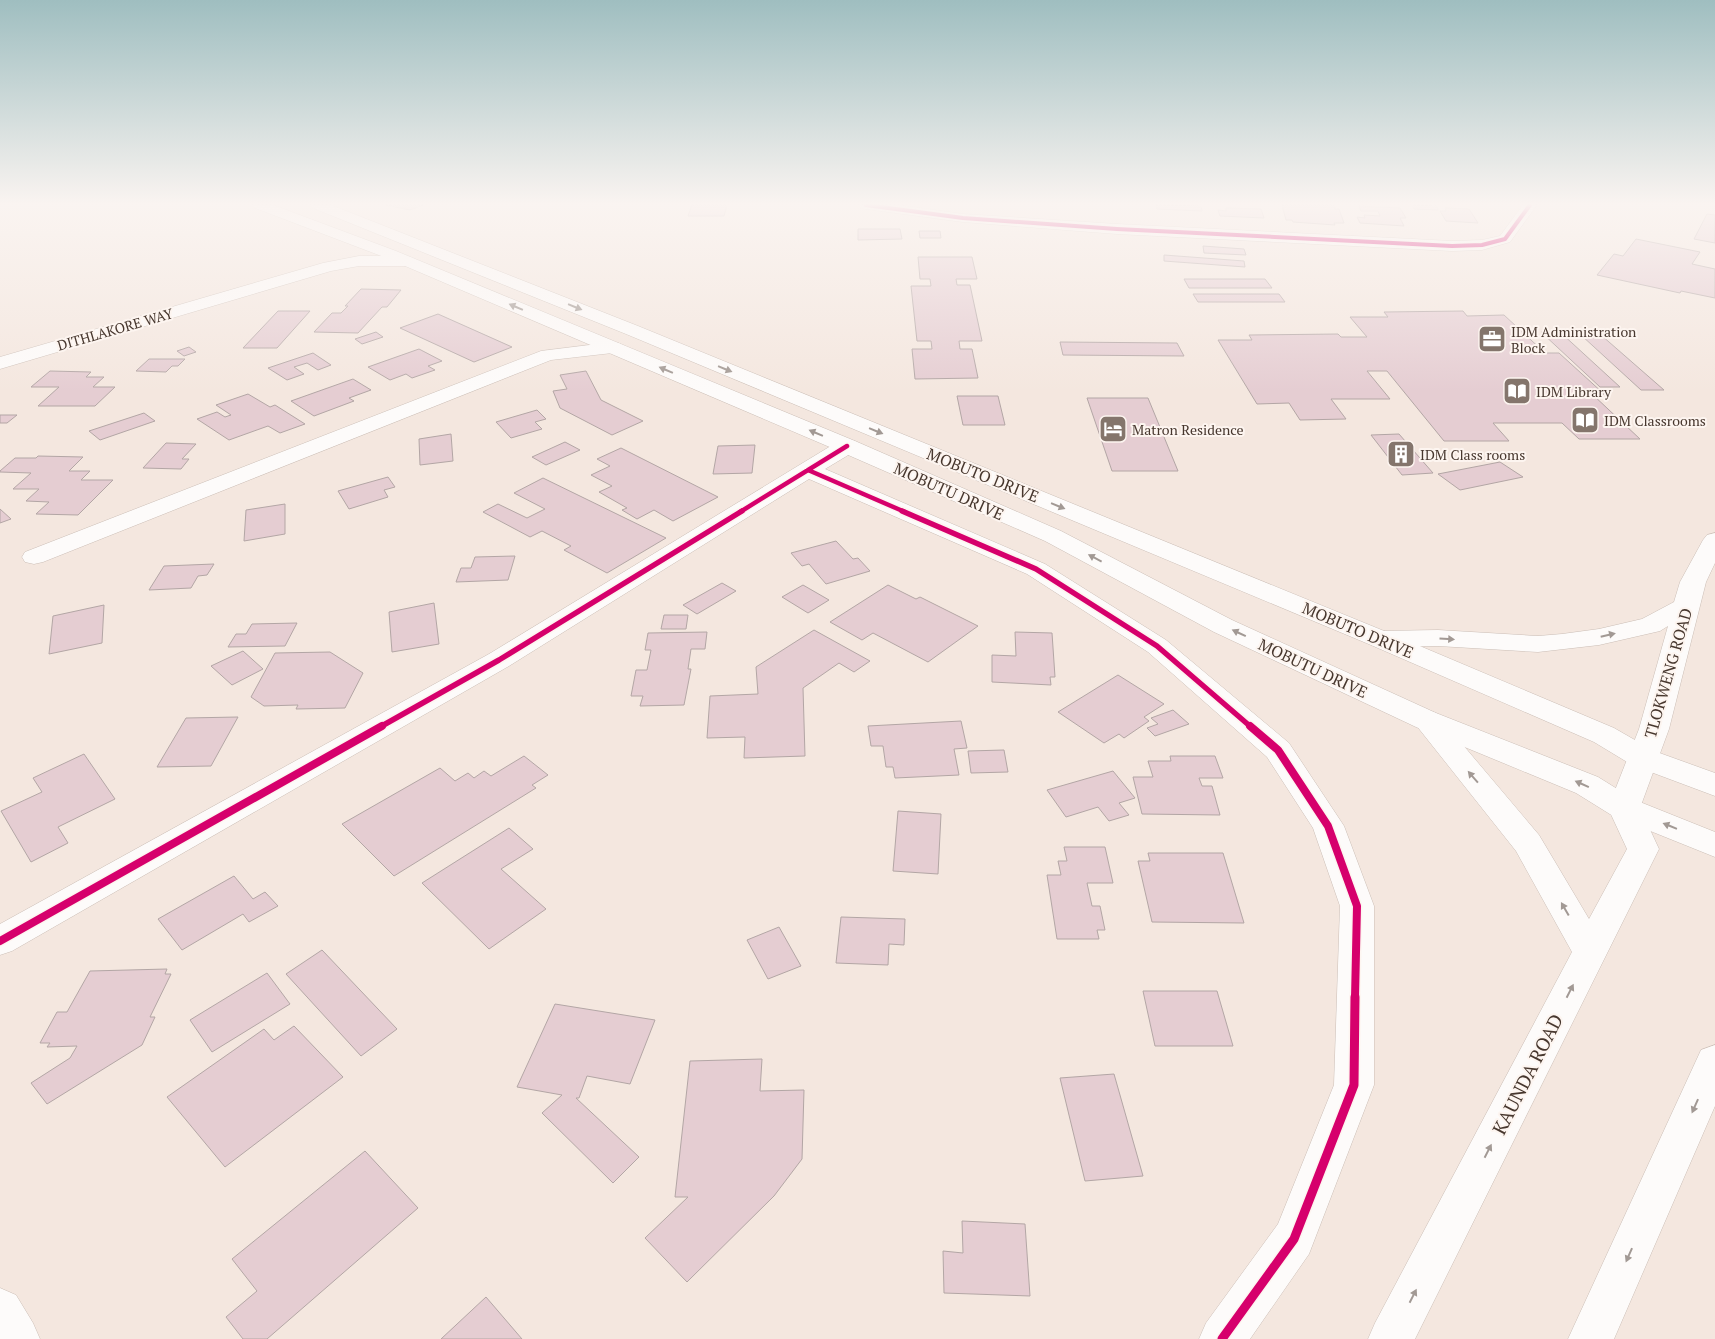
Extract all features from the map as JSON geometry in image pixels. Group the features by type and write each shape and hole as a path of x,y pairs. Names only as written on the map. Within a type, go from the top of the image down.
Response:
{"main road":[{"name":"DITHLAKORE WAY","path":"0,363 324,267"},
{"name":"MOBUTU DRIVE","path":"421,267 847,446 1053,536 1223,626 1426,720 1587,785 1624,808 1715,845"},
{"name":"MOBUTO DRIVE","path":"476,267 623,326 1380,639 1604,735 1643,758"},
{"path":"548,356 563,327"},
{"path":"34,557 548,356 614,348"},
{"path":"0,941 499,660 847,446"},
{"path":"808,470 1036,569 1157,646 1278,750 1328,826 1357,906 1354,1085 1294,1239 1222,1339"},
{"name":"TLOKWENG ROAD","path":"1624,808 1654,729 1693,582 1715,540"},
{"path":"1380,639 1438,638 1538,644 1599,637 1651,625 1686,606 1693,582"},
{"path":"1426,720 1528,843 1590,952"},
{"path":"1643,758 1715,785"},
{"name":"KAUNDA ROAD","path":"1391,1339 1643,849 1624,808"},
{"path":"1591,1339 1715,1062"},
{"path":"0,1311 17,1339"}],"building":[{"path":"919,267 974,267 977,279 956,279 957,285 970,285 982,341 959,341 960,349 972,349 978,378 915,379 912,349 932,349 931,341 917,341 911,286 931,286 930,279 920,279"},
{"path":"1603,267 1708,267 1715,269 1715,298 1681,291 1680,293 1597,275"},
{"path":"1184,279 1265,279 1272,288 1189,288"},
{"path":"361,289 401,290 387,307 382,307 358,333 314,332 332,313 341,313"},
{"path":"1193,294 1279,294 1285,302 1198,302"},
{"path":"278,311 310,311 277,348 243,348"},
{"path":"1463,311 1467,316 1504,315 1545,353 1559,353 1604,394 1592,394 1640,439 1579,439 1562,423 1493,423 1509,441 1444,441 1387,371 1367,371 1390,399 1331,399 1346,419 1300,420 1289,403 1257,404 1218,340 1252,340 1249,335 1338,334 1341,337 1367,337 1350,317 1388,317 1384,312"},
{"path":"438,314 512,347 474,362 400,328"},
{"path":"376,332 383,337 362,344 355,339"},
{"path":"1541,332 1560,332 1620,387 1600,387"},
{"path":"1581,335 1601,335 1664,390 1641,390"},
{"path":"1060,342 1177,343 1184,356 1063,355"},
{"path":"189,347 196,352 184,356 177,351"},
{"path":"419,349 442,361 428,366 435,370 412,378 406,374 390,380 368,367"},
{"path":"313,353 331,365 318,370 307,363 294,367 304,374 287,380 268,368"},
{"path":"149,359 185,359 178,366 172,366 166,372 136,371"},
{"path":"50,371 91,372 86,377 104,377 93,387 115,387 95,406 38,406 59,387 31,387"},
{"path":"586,371 601,400 643,421 612,435 560,408 553,391 567,389 560,375"},
{"path":"353,379 371,390 349,398 354,401 314,416 291,401"},
{"path":"248,394 270,407 275,405 305,424 280,433 268,426 229,440 197,419 217,412 225,417 231,415 216,405"},
{"path":"957,396 998,396 1005,425 963,425"},
{"path":"1087,398 1148,398 1178,471 1112,471"},
{"path":"537,410 546,419 535,422 542,429 511,438 496,422"},
{"path":"144,413 155,421 100,440 89,431"},
{"path":"0,415 17,415 7,423 0,423"},
{"path":"451,434 453,461 420,465 419,439"},
{"name":"IDM Class rooms","path":"1399,434 1433,473 1402,475 1371,435"},
{"path":"565,442 580,450 546,465 532,457"},
{"path":"166,443 196,444 182,459 189,459 181,469 143,468"},
{"path":"755,445 752,473 713,474 718,446"},
{"path":"621,448 718,497 673,521 654,510 637,519 622,510 627,508 599,492 612,486 591,475 610,466 597,459"},
{"path":"38,456 83,457 69,471 90,471 81,480 113,480 78,515 36,514 49,502 26,501 39,489 13,489 31,473 0,471 15,458 36,458"},
{"path":"1500,462 1523,477 1460,490 1438,474"},
{"path":"388,477 395,487 384,490 388,497 349,509 338,491"},
{"path":"543,478 666,538 607,573 564,550 571,546 542,531 530,537 483,512 498,504 527,518 545,509 514,493"},
{"path":"285,504 285,534 244,541 246,510"},
{"path":"0,509 11,519 0,523"},
{"path":"836,541 853,559 858,558 870,571 826,584 809,564 802,566 791,553"},
{"path":"515,556 508,580 456,582 461,568 471,568 475,557"},
{"path":"214,564 207,575 198,576 191,588 149,590 164,566"},
{"path":"722,583 736,591 697,614 683,605"},
{"path":"803,585 829,600 808,613 782,597"},
{"path":"888,585 916,599 920,597 978,626 928,662 873,633 862,640 830,622"},
{"path":"434,603 439,644 392,652 389,612"},
{"path":"104,605 102,643 49,654 53,616"},
{"path":"664,615 688,615 686,629 661,629"},
{"path":"297,623 285,646 228,647 236,634 246,634 252,624"},
{"path":"814,630 870,661 854,672 839,663 803,688 805,756 744,758 745,737 707,738 710,696 758,694 756,667"},
{"path":"707,632 705,649 691,649 688,669 691,669 684,705 640,706 643,696 631,696 636,670 647,670 651,650 645,650 648,633"},
{"path":"1015,632 1052,633 1055,677 1050,677 1051,685 992,682 992,655 1016,656"},
{"path":"243,651 263,669 232,685 211,666"},
{"path":"330,652 363,673 345,708 296,709 298,705 264,706 251,697 275,653"},
{"path":"1118,675 1164,704 1144,717 1149,721 1124,738 1119,734 1104,743 1058,712"},
{"path":"1173,710 1189,724 1155,736 1147,728 1158,724 1151,718"},
{"path":"238,717 211,766 157,767 186,718"},
{"path":"961,721 967,748 954,749 959,775 895,778 893,767 886,767 883,746 871,746 868,726"},
{"path":"1004,750 1008,772 971,773 968,751"},
{"path":"84,754 115,799 58,827 68,843 31,862 1,811 42,792 33,778"},
{"path":"524,756 548,775 532,785 536,788 394,876 342,824 440,768 455,781 468,773 474,778 484,771 491,776"},
{"path":"1170,756 1215,756 1223,778 1199,778 1202,786 1212,786 1220,815 1142,814 1133,777 1153,777 1148,761 1171,761"},
{"path":"1113,771 1135,798 1119,803 1129,815 1109,821 1098,807 1066,817 1047,790"},
{"path":"898,811 941,814 938,874 893,871"},
{"path":"509,828 533,849 501,869 546,909 489,949 422,883"},
{"path":"1064,847 1105,847 1113,883 1087,883 1092,906 1100,906 1105,930 1097,930 1099,939 1057,939 1047,875 1061,875 1058,861 1067,861"},
{"path":"1148,853 1223,853 1244,923 1152,922 1138,861 1150,861"},
{"path":"234,876 253,899 265,892 278,906 249,922 243,914 182,950 158,919"},
{"path":"841,917 905,919 904,945 889,944 888,965 836,963"},
{"path":"779,927 801,966 768,979 747,940"},
{"path":"322,950 397,1029 361,1056 286,974"},
{"path":"167,969 165,974 171,974 150,1017 155,1017 142,1045 47,1104 31,1083 70,1058 77,1046 47,1047 50,1043 40,1043 57,1012 67,1012 90,971"},
{"path":"267,973 290,1004 212,1052 190,1020"},
{"path":"1143,991 1217,991 1233,1046 1155,1046"},
{"path":"555,1004 655,1020 630,1084 587,1076 579,1098 576,1098 639,1157 613,1183 542,1113 562,1095 517,1087"},
{"path":"294,1026 343,1077 225,1167 167,1097 264,1029 274,1040"},
{"path":"762,1059 760,1091 804,1090 802,1159 774,1196 687,1282 645,1238 688,1197 675,1197 690,1061"},
{"path":"1114,1074 1143,1176 1085,1181 1060,1078"},
{"path":"365,1151 418,1208 267,1339 243,1339 226,1317 257,1291 232,1259"},
{"path":"962,1221 1025,1224 1030,1296 944,1293 943,1251 963,1253"},
{"path":"486,1297 522,1339 441,1339"}],"cycle path":[{"path":"0,941 499,660 847,446"},
{"path":"808,470 1036,569 1157,646 1278,750 1328,826 1357,906 1354,1085 1294,1239 1222,1339"}],"place":[{"name":"IDM Administration Block","path":"1492,339"},
{"name":"IDM Library","path":"1517,391"},
{"name":"IDM Classrooms","path":"1585,420"},
{"name":"Matron Residence","path":"1113,429"},
{"name":"IDM Class rooms","path":"1401,454"}]}
